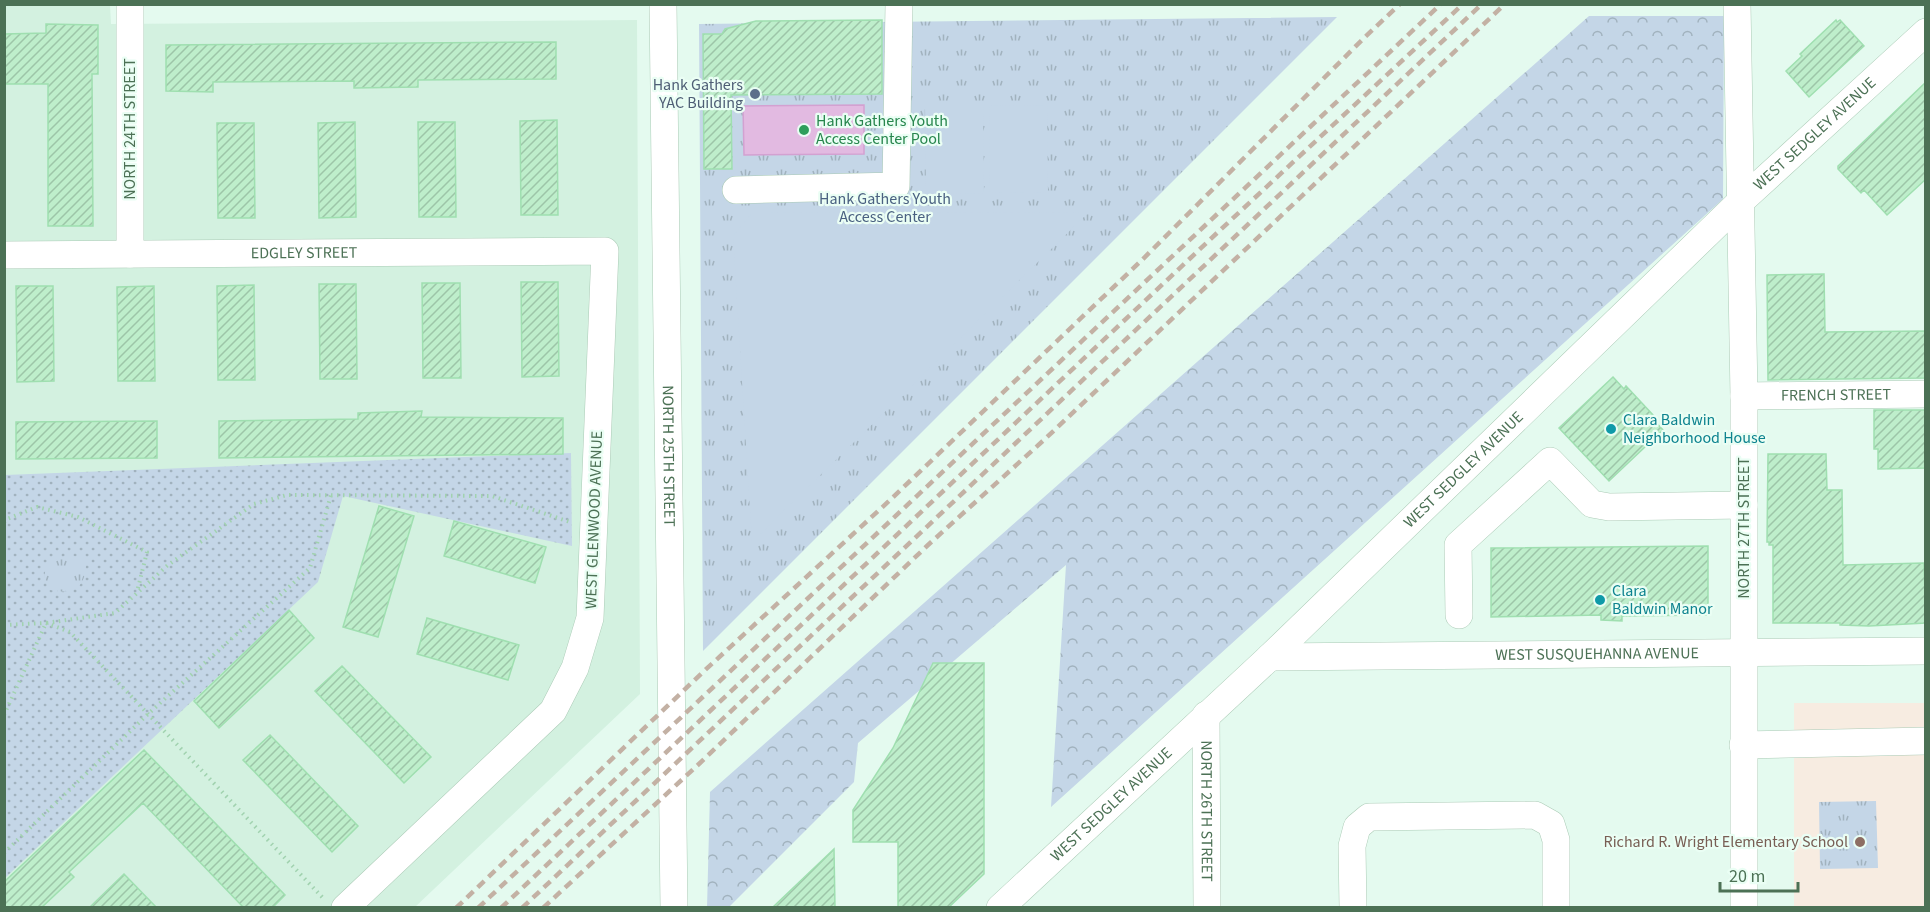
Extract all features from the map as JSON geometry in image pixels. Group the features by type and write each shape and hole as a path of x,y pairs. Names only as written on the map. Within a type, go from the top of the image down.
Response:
{"street":[{"name":"NORTH 24TH STREET","path":"130,4 130,254"},
{"name":"NORTH 25TH STREET","path":"663,4 674,908"},
{"path":"736,190 896,186 899,4"},
{"name":"NORTH 27TH STREET","path":"1737,4 1744,396 1744,908"},
{"name":"WEST SEDGLEY AVENUE","path":"1000,908 1270,657 1740,202 1926,32"},
{"name":"EDGLEY STREET","path":"4,255 605,251"},
{"name":"WEST GLENWOOD AVENUE","path":"334,903 553,711 575,668 590,618 605,251"},
{"name":"FRENCH STREET","path":"1744,396 1926,394"},
{"path":"1459,615 1458,544 1550,460 1592,504 1610,507 1744,506"},
{"name":"WEST SUSQUEHANNA AVENUE","path":"1270,657 1926,651"},
{"name":"NORTH 26TH STREET","path":"1206,715 1207,908"},
{"path":"1743,746 1926,741"},
{"path":"1353,908 1352,846 1357,827 1369,817 1535,815 1551,824 1556,840 1556,908"}],"path":[{"path":"4,625 46,623 115,613 168,565 255,504 287,495 492,496 593,530"},
{"path":"4,853 148,714 310,568 331,495"},
{"path":"4,522 37,507 78,517 147,552 136,594"},
{"path":"46,623 70,632 334,903"},
{"path":"4,715 46,623"}],"shaded area":[{"path":"5,5 110,5 111,24 637,20 640,694 415,907 5,908"},
{"name":"Hank Gathers Youth Access Center Pool","path":"864,105 864,154 744,155 743,106"},
{"name":"Richard R. Wright Elementary School","path":"1794,703 1925,703 1925,907 1794,907"}],"green space":[{"path":"1589,16 1724,16 1723,199 1051,807 1066,565 858,743 854,782 729,907 707,908 710,792"},
{"name":"Hank Gathers Youth Access Center","path":"1337,17 703,651 699,24"},
{"path":"1047,105 1048,192 990,193 989,106"},
{"path":"925,106 983,106 984,193 926,194"},
{"path":"1089,212 752,542 733,236 752,213"},
{"path":"571,453 572,546 343,496 318,582 5,878 5,475"},
{"path":"69,556 80,557 86,562 84,578 72,590 50,590 46,583 45,572 51,562"},
{"path":"1876,801 1878,868 1820,869 1819,802"}],"building":[{"name":"Hank Gathers YAC Building","path":"882,20 882,94 731,95 732,169 704,169 703,34 722,34 725,29 756,21"},
{"path":"1836,20 1837,22 1840,20 1864,46 1809,97 1786,71 1802,56 1800,54"},
{"path":"46,24 98,25 98,74 92,74 93,226 48,226 48,84 4,84 4,34 46,33"},
{"path":"556,42 556,79 418,80 418,87 354,88 354,81 213,82 213,92 166,91 166,45"},
{"path":"1926,82 1926,179 1887,215 1864,190 1861,193 1838,169 1838,166"},
{"path":"557,120 558,215 521,215 520,121"},
{"path":"355,122 356,217 319,218 318,123"},
{"path":"418,122 455,122 456,217 419,217"},
{"path":"217,123 254,123 255,218 218,218"},
{"path":"1824,274 1825,332 1926,331 1926,378 1768,380 1767,275"},
{"path":"521,282 558,282 559,376 522,377"},
{"path":"422,283 460,283 461,378 423,378"},
{"path":"319,284 356,284 357,379 320,379"},
{"path":"254,285 255,380 218,380 217,286"},
{"path":"16,286 53,286 54,381 17,382"},
{"path":"154,286 155,381 118,381 117,287"},
{"name":"Clara Baldwin Neighborhood House","path":"1613,377 1624,389 1626,386 1654,416 1652,418 1663,430 1609,481 1559,428"},
{"path":"1874,410 1926,410 1926,468 1878,469 1878,449 1874,449"},
{"path":"422,411 421,417 563,418 563,454 219,458 219,421 358,419 358,413"},
{"path":"157,421 157,458 16,459 16,422"},
{"path":"1768,454 1826,454 1827,490 1842,490 1843,565 1924,563 1926,623 1869,626 1840,625 1840,623 1773,623 1773,545 1767,542"},
{"path":"379,506 414,516 378,637 343,627"},
{"path":"454,521 546,547 535,583 444,556"},
{"name":"Clara Baldwin Manor","path":"1708,546 1708,615 1622,616 1622,621 1601,620 1601,615 1491,617 1491,548"},
{"path":"289,610 314,638 219,728 194,701"},
{"path":"427,618 519,645 508,680 417,654"},
{"path":"933,663 984,663 984,874 948,908 898,908 898,842 853,842 853,810 893,748"},
{"path":"342,666 431,757 404,783 315,691"},
{"path":"270,735 358,826 332,852 243,760"},
{"path":"144,750 285,895 272,908 244,908 143,803 69,872 74,877 41,908 4,908 4,882"},
{"path":"834,849 835,908 772,908"},
{"path":"124,874 157,908 89,908"}],"railway":[{"path":"456,908 703,672 889,501 1142,260 1400,4"},
{"path":"478,908 1441,4"},
{"path":"501,908 1463,4"},
{"path":"522,908 1482,4"},
{"path":"543,908 700,763 928,545 1045,439 1505,4"}],"place":[{"name":"Hank Gathers YAC Building","path":"755,94"},
{"name":"Hank Gathers Youth Access Center Pool","path":"804,130"},
{"name":"Clara Baldwin Neighborhood House","path":"1611,429"},
{"name":"Clara Baldwin Manor","path":"1600,600"},
{"name":"Richard R. Wright Elementary School","path":"1860,842"}]}
